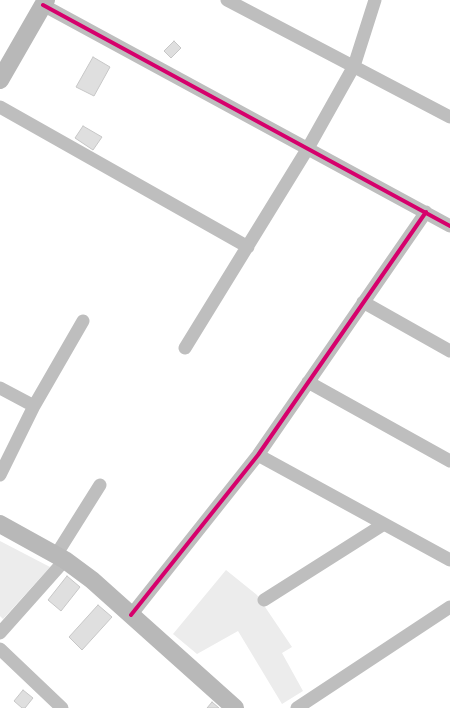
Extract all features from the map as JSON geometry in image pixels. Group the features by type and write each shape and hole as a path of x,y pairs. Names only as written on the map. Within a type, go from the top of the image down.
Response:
{"street":[{"path":"227,0 450,117"},
{"path":"185,348 308,148 354,66 374,0"},
{"path":"0,80 44,2 450,226"},
{"path":"0,107 248,247"},
{"path":"131,615 258,455 426,212"},
{"path":"363,302 450,352"},
{"path":"0,475 34,406 83,321"},
{"path":"308,382 450,461"},
{"path":"0,388 34,406"},
{"path":"258,455 450,560"},
{"path":"0,633 61,558 100,485"},
{"path":"0,524 61,558 92,580 235,708"},
{"path":"264,600 384,524"},
{"path":"297,708 450,606"},
{"path":"0,648 62,708"}],"shaded area":[{"path":"0,541 50,567 3,619 0,616"},
{"path":"226,570 257,595 292,647 282,653 303,691 282,704 238,631 197,654 173,634"}],"building":[{"path":"174,41 181,48 171,58 164,51"},
{"path":"93,57 110,67 94,96 76,87"},
{"path":"83,126 102,137 93,150 75,138"},
{"path":"67,576 80,587 61,611 48,600"},
{"path":"98,605 112,617 82,650 69,637"},
{"path":"23,690 33,698 25,708 22,708 14,701"},
{"path":"212,702 219,708 207,708"}],"cycle path":[{"path":"43,5 450,226"},
{"path":"131,615 258,455 426,212"}]}
